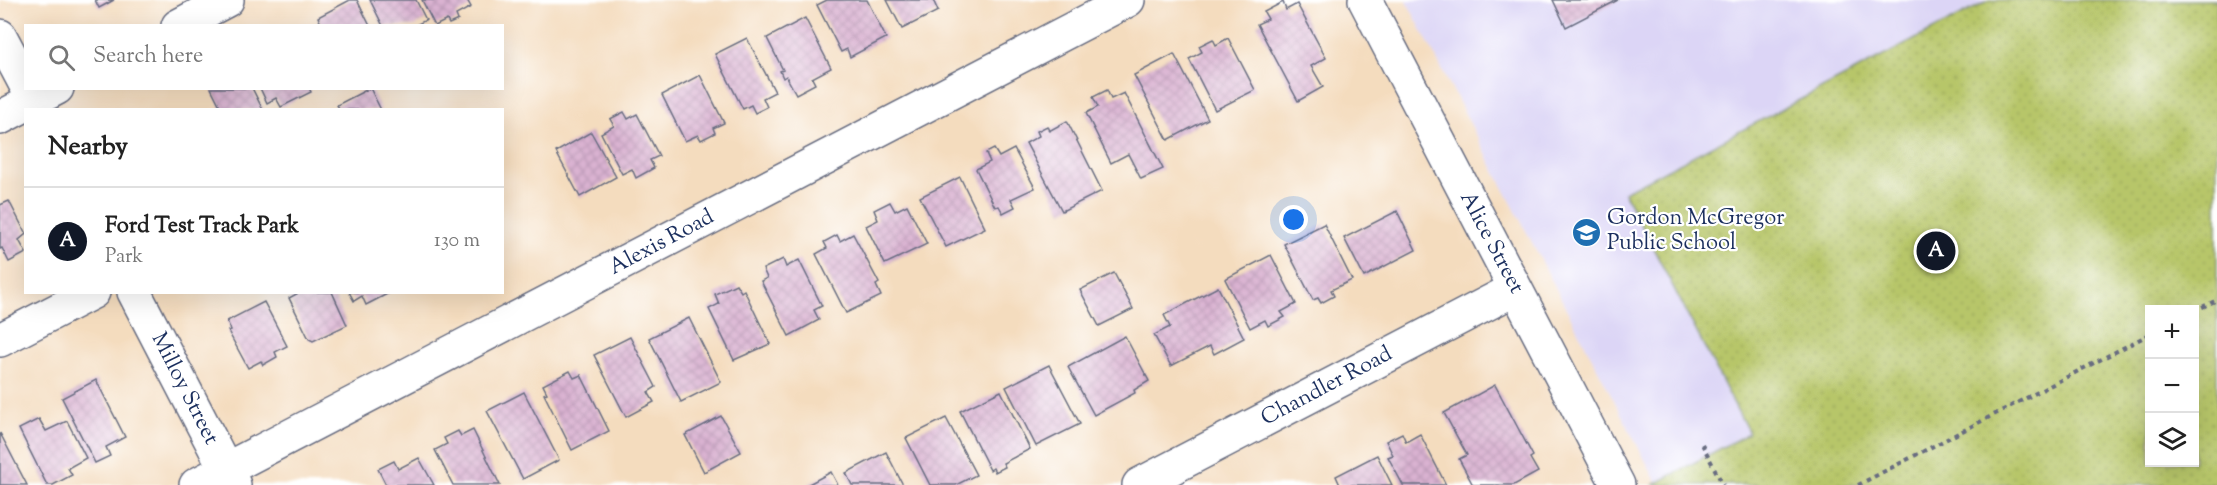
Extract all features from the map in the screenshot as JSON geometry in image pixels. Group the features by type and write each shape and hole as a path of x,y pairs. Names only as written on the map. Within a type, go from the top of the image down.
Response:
{"street":[{"path":"182,24 227,0"},
{"name":"Alexis Road","path":"196,485 230,477 1128,0"},
{"name":"Alice Street","path":"1365,0 1618,485"},
{"path":"0,36 24,75"},
{"path":"0,118 36,94"},
{"name":"Chandler Road","path":"1139,485 1515,289"},
{"path":"0,340 89,294"},
{"name":"Milloy Street","path":"135,294 230,477"}],"path":[{"path":"2199,309 2217,300"},
{"path":"1858,485 2145,337"},
{"path":"1702,444 1723,485"}],"shaded area":[{"name":"Gordon McGregor Public School","path":"1406,0 1990,0 1625,192 1749,434 1657,483"}],"green space":[{"path":"1990,0 2217,0 2217,485 1653,485 1749,433 1624,192"}],"building":[{"path":"95,0 114,0 99,8"},
{"path":"350,0 357,0 369,24 321,24 318,17"},
{"path":"370,0 416,0 426,20 418,24 382,24"},
{"path":"422,0 467,0 471,7 456,15 458,20 449,24 447,20 434,24"},
{"path":"827,0 867,0 886,38 850,57 847,49 841,52 817,5"},
{"path":"887,0 933,0 938,11 902,29"},
{"path":"1553,0 1618,0 1566,27"},
{"path":"1283,2 1286,10 1297,4 1326,58 1311,66 1323,87 1298,101 1257,24 1268,19 1264,12"},
{"path":"805,18 831,68 812,78 815,84 796,94 786,76 783,78 780,71 783,70 767,38"},
{"path":"747,38 775,92 763,98 767,107 755,113 751,105 743,109 715,54"},
{"path":"1228,38 1255,90 1215,110 1189,59 1202,52 1199,46 1213,39 1216,45"},
{"path":"1174,54 1208,119 1168,140 1134,75"},
{"path":"700,75 724,123 713,128 715,133 701,140 698,135 685,141 662,95"},
{"path":"212,90 253,90 262,108 221,108"},
{"path":"261,90 310,90 311,92 281,107 276,98 267,103"},
{"path":"366,90 371,90 380,108 339,108 337,105"},
{"path":"1107,90 1111,99 1124,93 1163,169 1141,179 1128,154 1111,163 1086,113 1098,107 1093,97"},
{"path":"624,112 628,119 637,114 659,156 650,160 654,168 636,178 632,169 622,174 601,133 614,126 610,119"},
{"path":"1067,121 1102,191 1062,211 1026,143 1039,136 1037,131 1047,126 1049,131"},
{"path":"591,132 616,177 580,197 556,152"},
{"path":"994,149 999,157 1014,149 1035,188 1011,199 1015,207 1003,213 999,206 995,207 976,169 990,162 986,153"},
{"path":"960,177 985,228 946,247 920,197"},
{"path":"9,201 24,230 24,236 19,240 24,254 9,262 2,248 0,249 0,205"},
{"path":"890,202 895,211 907,205 927,244 885,264 866,226 878,220 874,210"},
{"path":"1397,211 1416,250 1364,277 1344,238"},
{"path":"1324,224 1352,280 1331,290 1334,296 1321,303 1318,298 1313,300 1284,244"},
{"path":"853,234 879,283 876,285 881,296 846,313 816,254 827,248 824,242 837,235 840,241"},
{"path":"1271,255 1296,304 1281,312 1285,317 1268,326 1265,320 1250,328 1225,279"},
{"path":"783,259 786,267 799,260 822,306 814,310 819,320 789,336 761,281 767,278 763,269"},
{"path":"1114,273 1133,309 1099,326 1080,290"},
{"path":"736,284 741,292 744,290 770,344 734,360 709,309 719,304 715,294"},
{"path":"1218,287 1244,338 1214,354 1210,346 1171,366 1154,335 1170,327 1164,315"},
{"path":"296,294 333,294 347,325 313,341 309,339 289,298"},
{"path":"350,294 387,294 366,305 362,296 354,301"},
{"path":"264,302 287,346 275,352 277,357 263,365 261,361 248,368 228,331 231,330 227,321"},
{"path":"689,318 721,382 681,402 649,338"},
{"path":"1125,336 1149,381 1134,390 1135,393 1094,415 1068,367"},
{"path":"630,337 656,387 648,392 654,402 626,417 594,355"},
{"path":"1049,365 1080,424 1036,446 1006,387"},
{"path":"570,371 574,378 581,375 609,431 572,450 544,394 547,393 543,385"},
{"path":"96,380 125,437 106,447 110,456 95,463 62,398"},
{"path":"1495,385 1533,456 1530,458 1538,472 1514,485 1473,485 1459,459 1467,455 1444,413"},
{"path":"1001,391 1030,449 1003,463 1005,467 995,472 993,468 990,470 960,411"},
{"path":"524,392 559,460 523,479 487,411"},
{"path":"721,416 741,452 704,472 685,435"},
{"path":"946,418 976,475 956,485 930,485 906,438"},
{"path":"39,419 46,431 67,421 86,458 68,468 72,475 53,485 47,485 19,429"},
{"path":"473,430 500,485 453,485 435,450 447,444 444,438 458,431 461,436"},
{"path":"0,433 27,485 0,485"},
{"path":"1402,433 1406,442 1420,434 1446,485 1403,485 1388,457 1393,455 1386,441"},
{"path":"886,452 903,485 852,485 846,473"},
{"path":"1377,455 1392,485 1340,485 1336,476"},
{"path":"419,458 434,485 386,485 378,469 394,461 398,469"},
{"path":"831,472 838,485 807,485"}],"place":[{"name":"Gordon McGregor Public School","path":"1586,232"},
{"name":"Ford Test Track Park","path":"1936,251"}]}
